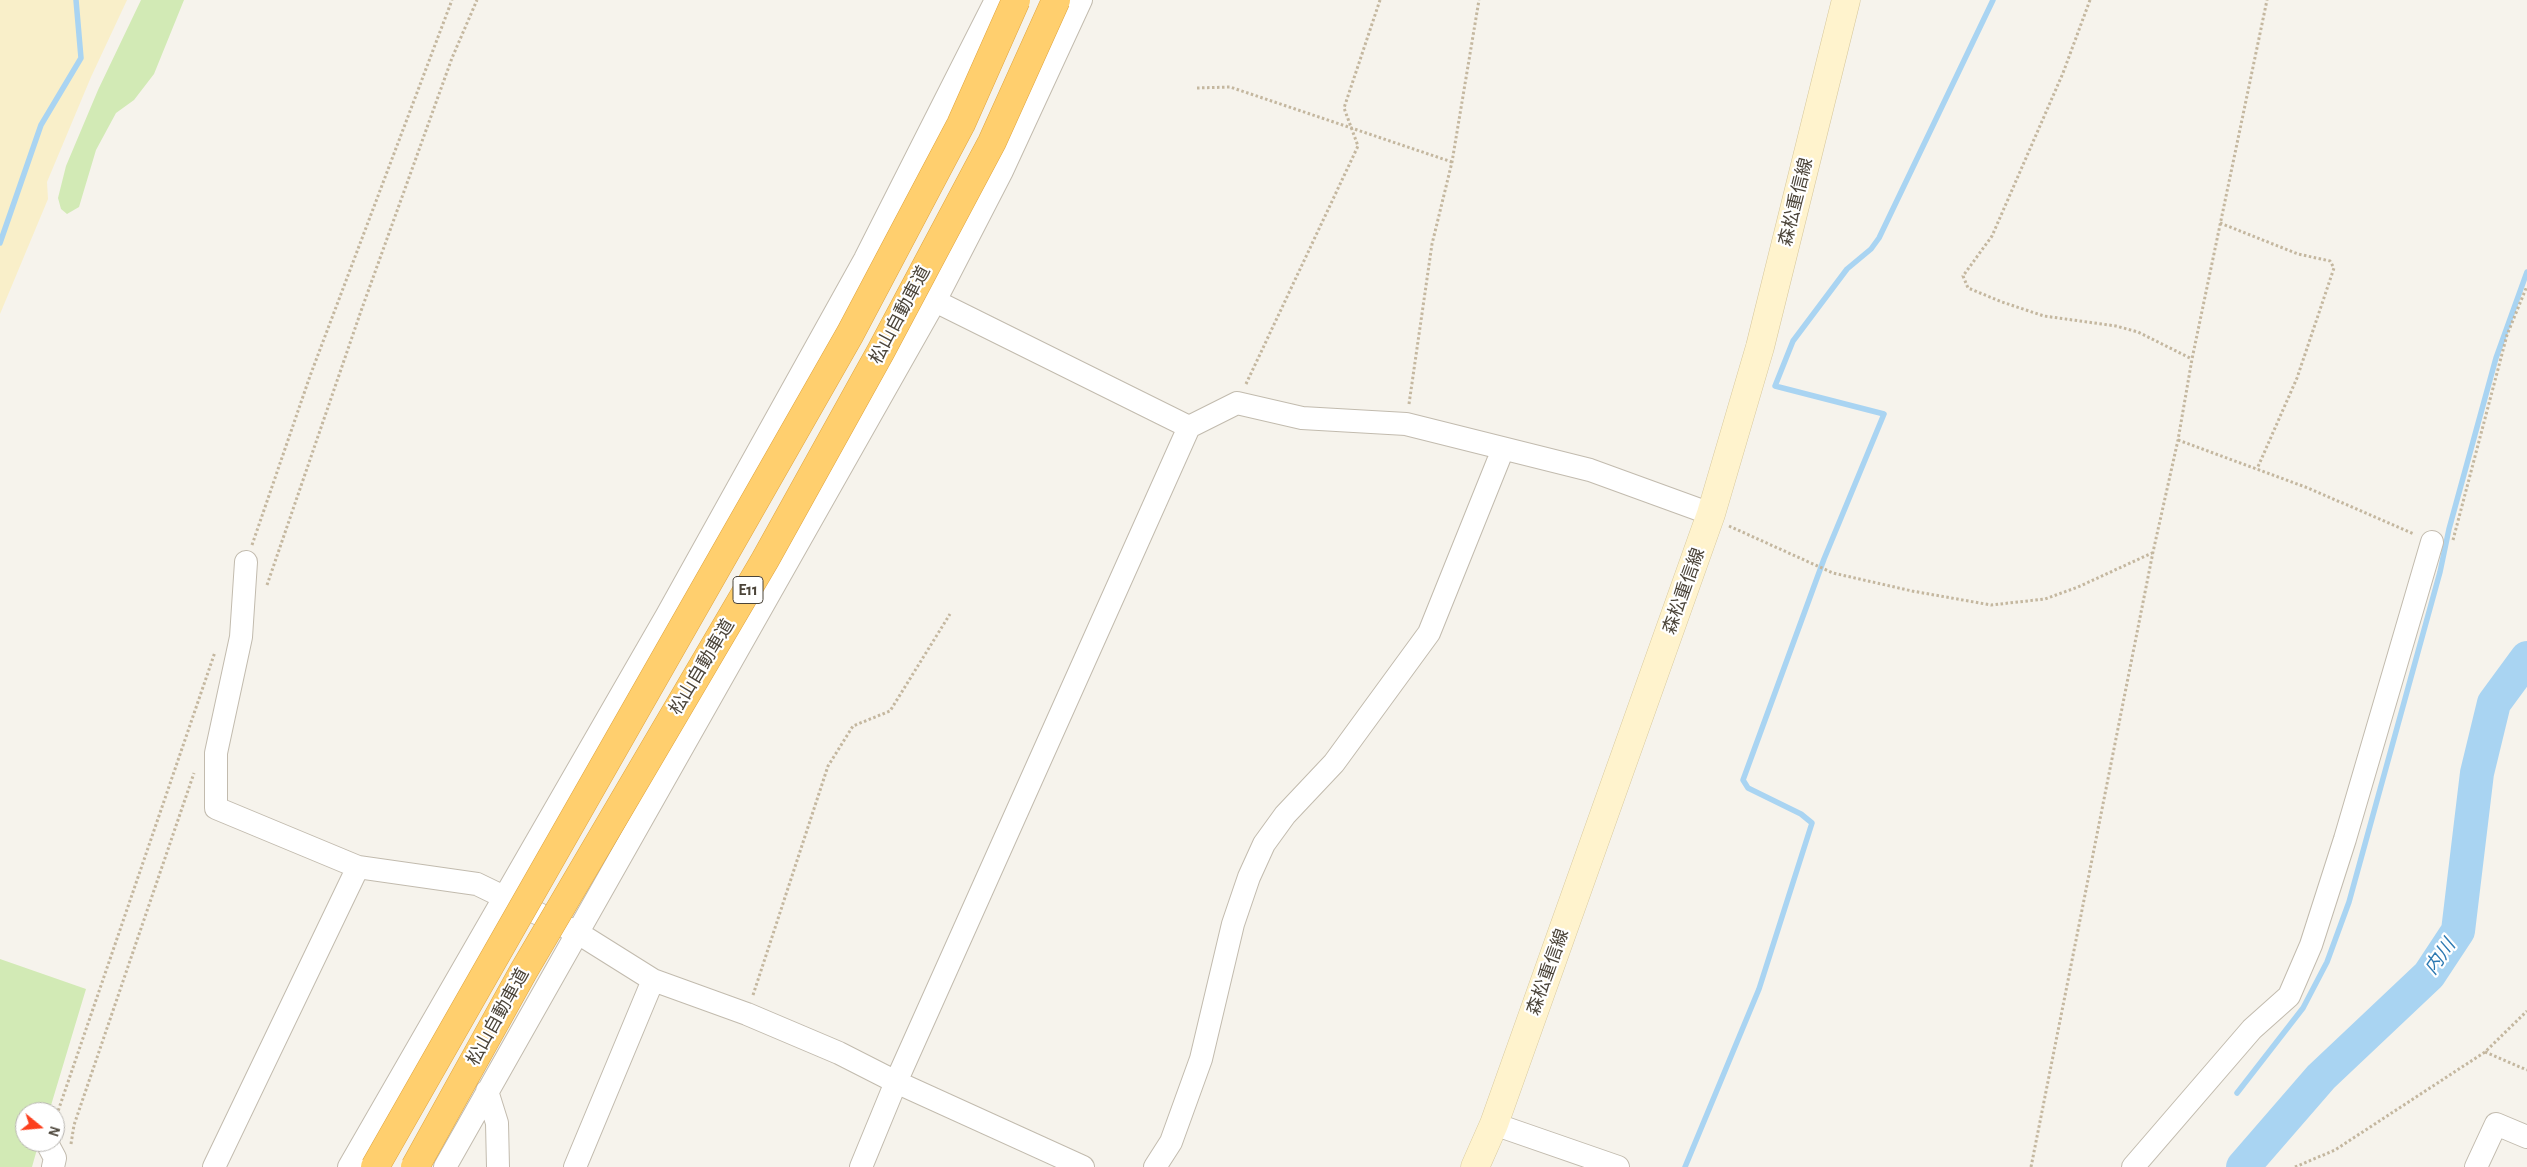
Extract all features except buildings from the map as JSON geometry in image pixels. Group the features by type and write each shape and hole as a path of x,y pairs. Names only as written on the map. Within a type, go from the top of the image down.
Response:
{"highway":[{"name":"松山自動車道","path":"375,1167 850,334 961,124 1016,0"},
{"name":"松山自動車道","path":"415,1167 523,972 766,560 881,351 992,142 1056,0"}],"main road":[{"name":"森松重信線","path":"1476,1167 1494,1124 1711,514 1760,347 1846,0"}],"street":[{"path":"349,1167 667,615 865,259 996,0"},
{"path":"445,1167 935,301 1002,171 1081,0"},
{"path":"935,301 1188,427"},
{"path":"860,1167 896,1082 1188,427 1237,403 1302,418 1406,424 1590,470 1711,514"},
{"path":"1155,1167 1171,1142 1201,1059 1233,924 1249,878 1264,844 1285,815 1334,763 1430,633 1503,448"},
{"path":"2133,1167 2252,1029 2289,996 2311,945 2345,839 2432,542"},
{"path":"246,562 241,637 216,753 216,808 358,868 477,884 578,933 653,980 746,1014 839,1053 896,1082 1083,1167"},
{"path":"214,1167 358,868"},
{"path":"575,1167 653,980"},
{"path":"487,1091 497,1123 501,1166"},
{"path":"1494,1124 1618,1167"},
{"path":"2476,1167 2496,1124 2527,1137"},
{"path":"51,1152 54,1158 53,1167"}],"path":[{"path":"1237,403 1358,146 1344,108 1380,0"},
{"path":"1406,424 1432,244 1452,162 1479,0"},
{"path":"2090,0 2063,73 1992,236 1963,276 1968,288 2002,302 2044,316 2116,326 2138,332 2192,359"},
{"path":"2031,1167 2153,552 2178,440 2192,359 2267,0"},
{"path":"1197,88 1230,87 1452,162"},
{"path":"2220,223 2298,254 2330,261 2334,268 2297,378 2258,469"},
{"path":"2178,440 2308,488 2451,551 2507,335 2527,286"},
{"path":"1711,514 1725,524 1833,572 1939,597 1991,606 2045,599 2078,587 2153,552"},
{"path":"746,1014 828,766 853,726 890,711 950,614"},
{"path":"2296,1167 2335,1150 2485,1052 2527,1011"},
{"path":"2485,1052 2527,1070"}],"green space":[{"path":"141,0 184,0 154,74 134,100 116,113 96,150 79,207 67,214 61,209 58,198 66,166 98,90"},
{"path":"0,959 86,989 52,1102 15,1102 15,1152 36,1152 32,1167 0,1167"}],"sand":[{"path":"0,0 127,0 91,77 47,182 48,199 0,314"}],"waterway":[{"path":"0,243 41,125 81,58 76,0"},
{"path":"1685,1167 1759,989 1812,823 1801,814 1748,788 1743,780 1824,559 1884,414 1775,386 1793,341 1847,269 1871,249 1879,238 1993,0"},
{"path":"2237,1093 2303,1008 2327,962 2349,902 2440,572 2449,529 2496,358 2527,272"},
{"name":"内川","path":"2243,1167 2321,1077 2429,975 2458,931 2477,773 2494,703 2527,658"}]}
